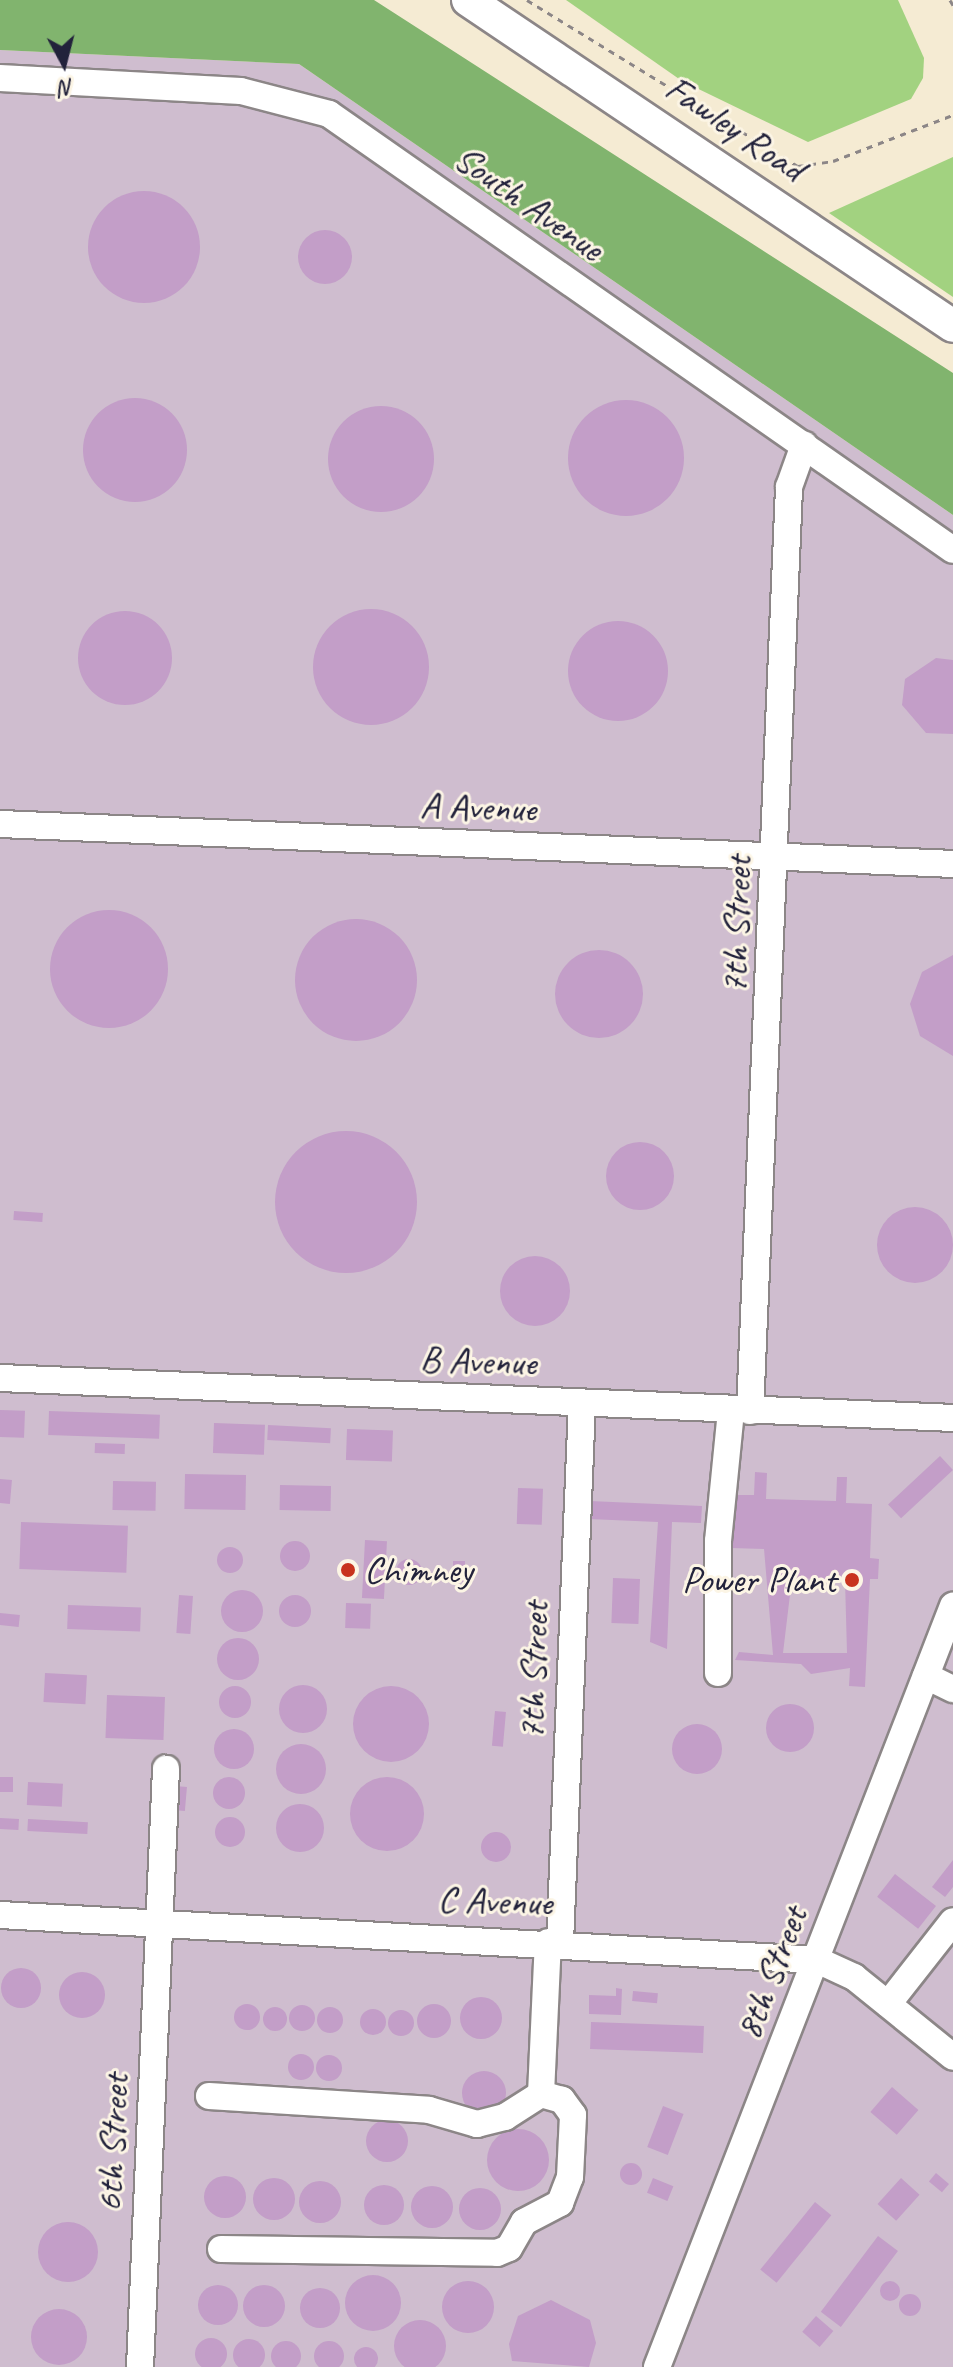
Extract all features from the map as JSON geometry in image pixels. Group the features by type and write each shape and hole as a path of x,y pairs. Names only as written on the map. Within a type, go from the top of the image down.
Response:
{"main road":[{"name":"Fawley Road","path":"468,0 953,326"}],"lane":[{"name":"South Avenue","path":"0,78 241,91 329,114 953,550"},
{"name":"7th Street","path":"718,1673 716,1572 741,1410 777,858 789,487 804,445"},
{"name":"A Avenue","path":"0,824 953,864"},
{"name":"B Avenue","path":"0,1378 953,1418"},
{"name":"7th Street","path":"541,2094 554,1942 582,1403"},
{"name":"8th Street","path":"657,2367 953,1606"},
{"path":"926,1676 953,1689"},
{"name":"6th Street","path":"140,2367 166,1769"},
{"name":"C Avenue","path":"0,1915 554,1942 817,1960 888,2004 953,2057"},
{"path":"888,2004 953,1921"},
{"path":"209,2096 429,2110 489,2124 541,2094 562,2100 573,2115 568,2188 553,2209 524,2222 503,2251 221,2249"}],"path":[{"path":"527,0 798,166 833,161 953,115"},
{"path":"950,0 953,5"}],"shaded area":[{"path":"0,50 299,64 953,515 953,2367 0,2367"}],"green space":[{"path":"0,0 374,0 953,373 953,515 299,64 0,50"},
{"path":"566,0 898,0 924,58 923,78 911,99 808,142 682,81"},
{"path":"953,157 953,297 829,213"}],"building":[{"path":"144,191 165,196 183,208 195,226 200,247 195,268 183,286 165,298 144,303 123,298 105,286 93,268 88,247 93,226 105,208 123,196"},
{"path":"325,230 344,238 352,257 344,276 325,284 306,276 298,257 306,238"},
{"path":"135,398 155,401 172,413 184,430 187,450 184,470 172,487 155,499 135,502 115,499 98,487 86,470 83,450 86,430 98,413 115,401"},
{"path":"626,400 648,404 667,417 680,436 684,458 680,480 667,499 648,512 626,516 604,512 585,499 572,480 568,458 572,436 585,417 604,404"},
{"path":"381,406 401,410 418,422 430,439 434,459 430,479 418,496 401,508 381,512 361,508 344,496 332,479 328,459 332,439 344,422 361,410"},
{"path":"371,609 393,614 412,626 424,645 429,667 424,689 412,708 393,720 371,725 349,720 330,708 318,689 313,667 318,645 330,626 349,614"},
{"path":"125,611 143,615 158,625 168,640 172,658 168,676 158,691 143,701 125,705 107,701 92,691 82,676 78,658 82,640 92,625 107,615"},
{"path":"618,621 637,625 653,636 664,652 668,671 664,690 653,706 637,717 618,721 599,717 583,706 572,690 568,671 572,652 583,636 599,625"},
{"path":"936,658 953,660 953,734 926,733 902,705 905,679"},
{"path":"109,910 132,915 151,927 163,946 168,969 163,992 151,1011 132,1023 109,1028 86,1023 67,1011 55,992 50,969 55,946 67,927 86,915"},
{"path":"356,919 379,924 399,937 412,957 417,980 412,1003 399,1023 379,1036 356,1041 333,1036 313,1023 300,1003 295,980 300,957 313,937 333,924"},
{"path":"599,950 616,954 630,963 639,977 643,994 639,1011 630,1025 616,1034 599,1038 582,1034 568,1025 559,1011 555,994 559,977 568,963 582,954"},
{"path":"953,955 953,1056 920,1036 910,1004 922,972"},
{"path":"346,1131 373,1137 396,1152 411,1175 417,1202 411,1229 396,1252 373,1267 346,1273 319,1267 296,1252 281,1229 275,1202 281,1175 296,1152 319,1137"},
{"path":"640,1142 664,1152 674,1176 664,1200 640,1210 616,1200 606,1176 616,1152"},
{"path":"908,1207 922,1207 936,1213 947,1224 953,1245 950,1260 942,1272 922,1283 908,1283 894,1277 883,1266 877,1252 877,1238 883,1224 894,1213"},
{"path":"14,1211 43,1213 42,1222 13,1220"},
{"path":"535,1256 554,1262 564,1272 570,1291 564,1310 554,1320 535,1326 516,1320 506,1310 500,1291 506,1272 516,1262"},
{"path":"0,1410 25,1411 24,1438 0,1437"},
{"path":"49,1411 160,1415 159,1439 48,1435"},
{"path":"214,1423 265,1425 264,1455 213,1453"},
{"path":"268,1425 331,1428 330,1443 267,1440"},
{"path":"347,1429 393,1431 392,1462 346,1460"},
{"path":"95,1443 125,1444 125,1454 95,1453"},
{"path":"940,1456 953,1470 901,1518 888,1504"},
{"name":"Power Plant","path":"755,1472 767,1473 766,1499 836,1501 837,1477 847,1477 846,1503 872,1504 870,1558 879,1559 878,1579 870,1579 865,1687 849,1686 850,1668 811,1674 801,1664 735,1660 739,1652 773,1655 764,1549 731,1548 732,1495 754,1495","holes":["792,1578 845,1580 847,1653 783,1653"]},
{"path":"185,1474 246,1475 245,1510 184,1509"},
{"path":"0,1479 12,1480 10,1504 0,1503"},
{"path":"113,1481 156,1482 155,1511 112,1510"},
{"path":"280,1485 331,1486 331,1511 280,1510"},
{"path":"518,1488 543,1489 542,1525 517,1524"},
{"path":"590,1501 702,1506 701,1523 672,1522 667,1649 650,1642 658,1522 589,1519"},
{"path":"21,1522 128,1526 126,1573 19,1569"},
{"path":"365,1540 387,1541 384,1599 362,1598"},
{"path":"295,1541 306,1545 310,1556 306,1567 295,1571 284,1567 280,1556 284,1545"},
{"path":"230,1547 239,1551 243,1560 239,1569 230,1573 221,1569 217,1560 221,1551"},
{"path":"409,1559 418,1563 422,1572 418,1581 409,1585 400,1581 396,1572 400,1563"},
{"path":"453,1561 465,1561 465,1582 453,1582"},
{"name":"Chimney","path":"348,1562 354,1564 354,1576 348,1578 342,1576 340,1570 342,1564"},
{"path":"613,1578 640,1579 638,1624 611,1623"},
{"path":"242,1590 257,1596 263,1611 257,1626 242,1632 227,1626 221,1611 227,1596"},
{"path":"179,1595 193,1596 190,1634 176,1633"},
{"path":"295,1595 307,1599 311,1611 307,1623 295,1627 283,1623 279,1611 283,1599"},
{"path":"346,1603 371,1604 370,1629 345,1628"},
{"path":"68,1605 141,1608 140,1632 67,1629"},
{"path":"0,1613 20,1615 19,1627 0,1625"},
{"path":"238,1638 253,1644 259,1659 253,1674 238,1680 223,1674 217,1659 223,1644"},
{"path":"45,1673 87,1675 85,1704 43,1702"},
{"path":"303,1685 312,1686 320,1692 326,1700 326,1718 320,1726 312,1732 303,1733 294,1732 286,1726 280,1718 279,1709 280,1700 286,1692 294,1686"},
{"path":"235,1686 247,1690 251,1702 247,1714 235,1718 223,1714 219,1702 223,1690"},
{"path":"399,1686 412,1692 423,1703 429,1724 427,1739 412,1756 399,1762 383,1762 370,1756 355,1739 353,1716 359,1703 376,1688"},
{"path":"107,1695 165,1697 163,1740 105,1738"},
{"path":"790,1704 807,1711 814,1728 807,1745 790,1752 773,1745 766,1728 773,1711"},
{"path":"495,1711 506,1712 503,1747 492,1746"},
{"path":"697,1724 715,1731 722,1749 715,1767 697,1774 679,1767 672,1749 679,1731"},
{"path":"234,1729 248,1735 254,1749 248,1763 234,1769 220,1763 214,1749 220,1735"},
{"path":"301,1744 318,1752 326,1769 318,1786 301,1794 284,1786 276,1769 284,1752"},
{"path":"0,1777 13,1777 13,1792 0,1792"},
{"path":"229,1777 240,1782 245,1793 240,1804 229,1809 218,1804 213,1793 218,1782"},
{"path":"387,1777 408,1783 418,1793 424,1814 418,1835 408,1845 387,1851 366,1845 356,1835 350,1814 356,1793 366,1783"},
{"path":"28,1782 63,1784 62,1807 27,1805"},
{"path":"175,1786 187,1787 185,1811 173,1810"},
{"path":"300,1804 317,1811 324,1828 317,1845 300,1852 283,1845 276,1828 283,1811"},
{"path":"230,1817 241,1821 245,1832 241,1843 230,1847 219,1843 215,1832 219,1821"},
{"path":"0,1818 19,1819 18,1830 0,1829"},
{"path":"28,1819 88,1822 87,1834 27,1831"},
{"path":"496,1832 507,1836 511,1847 507,1858 496,1862 485,1858 481,1847 485,1836"},
{"path":"953,1860 953,1887 945,1897 932,1887"},
{"path":"895,1874 936,1906 918,1929 877,1897"},
{"path":"21,1968 35,1974 41,1988 35,2002 21,2008 7,2002 1,1988 7,1974"},
{"path":"82,1972 98,1979 105,1995 98,2011 82,2018 66,2011 59,1995 66,1979"},
{"path":"616,1988 622,1989 621,2015 589,2014 589,1995 616,1996"},
{"path":"633,1991 658,1993 657,2003 632,2001"},
{"path":"481,1997 496,2003 502,2018 496,2033 481,2039 466,2033 460,2018 466,2003"},
{"path":"247,2004 256,2008 260,2017 256,2026 247,2030 238,2026 234,2017 238,2008"},
{"path":"434,2004 446,2009 451,2021 446,2033 434,2038 422,2033 417,2021 422,2009"},
{"path":"302,2005 311,2009 315,2018 311,2027 302,2031 293,2027 289,2018 293,2009"},
{"path":"275,2007 284,2010 287,2019 284,2028 275,2031 266,2028 263,2019 266,2010"},
{"path":"330,2007 339,2011 343,2020 339,2029 330,2033 321,2029 317,2020 321,2011"},
{"path":"373,2009 382,2013 386,2022 382,2031 373,2035 364,2031 360,2022 364,2013"},
{"path":"401,2010 410,2014 414,2023 410,2032 401,2036 392,2032 388,2023 392,2014"},
{"path":"591,2022 704,2026 703,2053 590,2049"},
{"path":"301,2054 310,2058 314,2067 310,2076 301,2080 292,2076 288,2067 292,2058"},
{"path":"329,2055 338,2059 342,2068 338,2077 329,2081 320,2077 316,2068 320,2059"},
{"path":"484,2071 500,2077 506,2093 500,2109 484,2115 468,2109 462,2093 468,2077"},
{"path":"892,2087 918,2110 897,2135 870,2112"},
{"path":"663,2106 684,2114 668,2155 647,2147"},
{"path":"387,2120 402,2126 408,2141 402,2156 387,2162 372,2156 366,2141 372,2126"},
{"path":"518,2129 540,2138 549,2160 540,2182 518,2191 496,2182 487,2160 496,2138"},
{"path":"631,2163 639,2166 642,2174 639,2182 631,2185 623,2182 620,2174 623,2166"},
{"path":"936,2173 949,2184 942,2192 929,2181"},
{"path":"225,2176 240,2182 246,2197 240,2212 225,2218 210,2212 204,2197 210,2182"},
{"path":"274,2178 289,2184 295,2199 289,2214 274,2220 259,2214 253,2199 259,2184"},
{"path":"653,2178 673,2186 667,2201 647,2193"},
{"path":"901,2178 920,2195 896,2221 878,2204"},
{"path":"320,2181 335,2187 341,2202 335,2217 320,2223 305,2217 299,2202 305,2187"},
{"path":"384,2185 398,2191 404,2205 398,2219 384,2225 370,2219 364,2205 370,2191"},
{"path":"432,2186 447,2192 453,2207 447,2222 432,2228 417,2222 411,2207 417,2192"},
{"path":"480,2188 495,2194 501,2209 495,2224 480,2230 465,2224 459,2209 465,2194"},
{"path":"815,2202 831,2215 777,2283 760,2270"},
{"path":"68,2222 80,2224 89,2231 96,2240 96,2264 89,2273 80,2280 68,2282 56,2280 47,2273 40,2264 38,2252 40,2240 47,2231 56,2224"},
{"path":"878,2236 898,2251 841,2327 821,2312"},
{"path":"373,2275 393,2283 401,2303 393,2323 373,2331 353,2323 345,2303 353,2283"},
{"path":"468,2281 486,2289 494,2307 486,2325 468,2333 450,2325 442,2307 450,2289"},
{"path":"890,2281 897,2284 900,2291 897,2298 890,2301 883,2298 880,2291 883,2284"},
{"path":"218,2285 232,2291 238,2305 232,2319 218,2325 204,2319 198,2305 204,2291"},
{"path":"264,2285 279,2291 285,2306 279,2321 264,2327 249,2321 243,2306 249,2291"},
{"path":"320,2288 334,2294 340,2308 334,2322 320,2328 306,2322 300,2308 306,2294"},
{"path":"910,2294 918,2297 921,2305 918,2313 910,2316 902,2313 899,2305 902,2297"},
{"path":"551,2300 590,2320 596,2343 589,2367 512,2361 509,2344 518,2316"},
{"path":"59,2309 79,2317 87,2337 79,2357 59,2365 39,2357 31,2337 39,2317"},
{"path":"816,2316 833,2331 820,2347 802,2332"},
{"path":"420,2320 438,2328 446,2346 438,2364 420,2372 402,2364 394,2346 402,2328"},
{"path":"211,2338 222,2343 227,2354 222,2365 211,2370 200,2365 195,2354 200,2343"},
{"path":"249,2339 260,2344 265,2355 260,2366 249,2371 238,2366 233,2355 238,2344"},
{"path":"286,2341 297,2345 301,2356 297,2367 286,2371 275,2367 271,2356 275,2345"},
{"path":"329,2341 335,2342 343,2350 343,2362 335,2370 329,2371 323,2370 315,2362 314,2356 315,2350 323,2342"},
{"path":"366,2347 375,2350 378,2359 375,2368 366,2371 357,2368 354,2359 357,2350"}],"place":[{"name":"Chimney","path":"348,1570"},
{"name":"Power Plant","path":"852,1580"}]}
